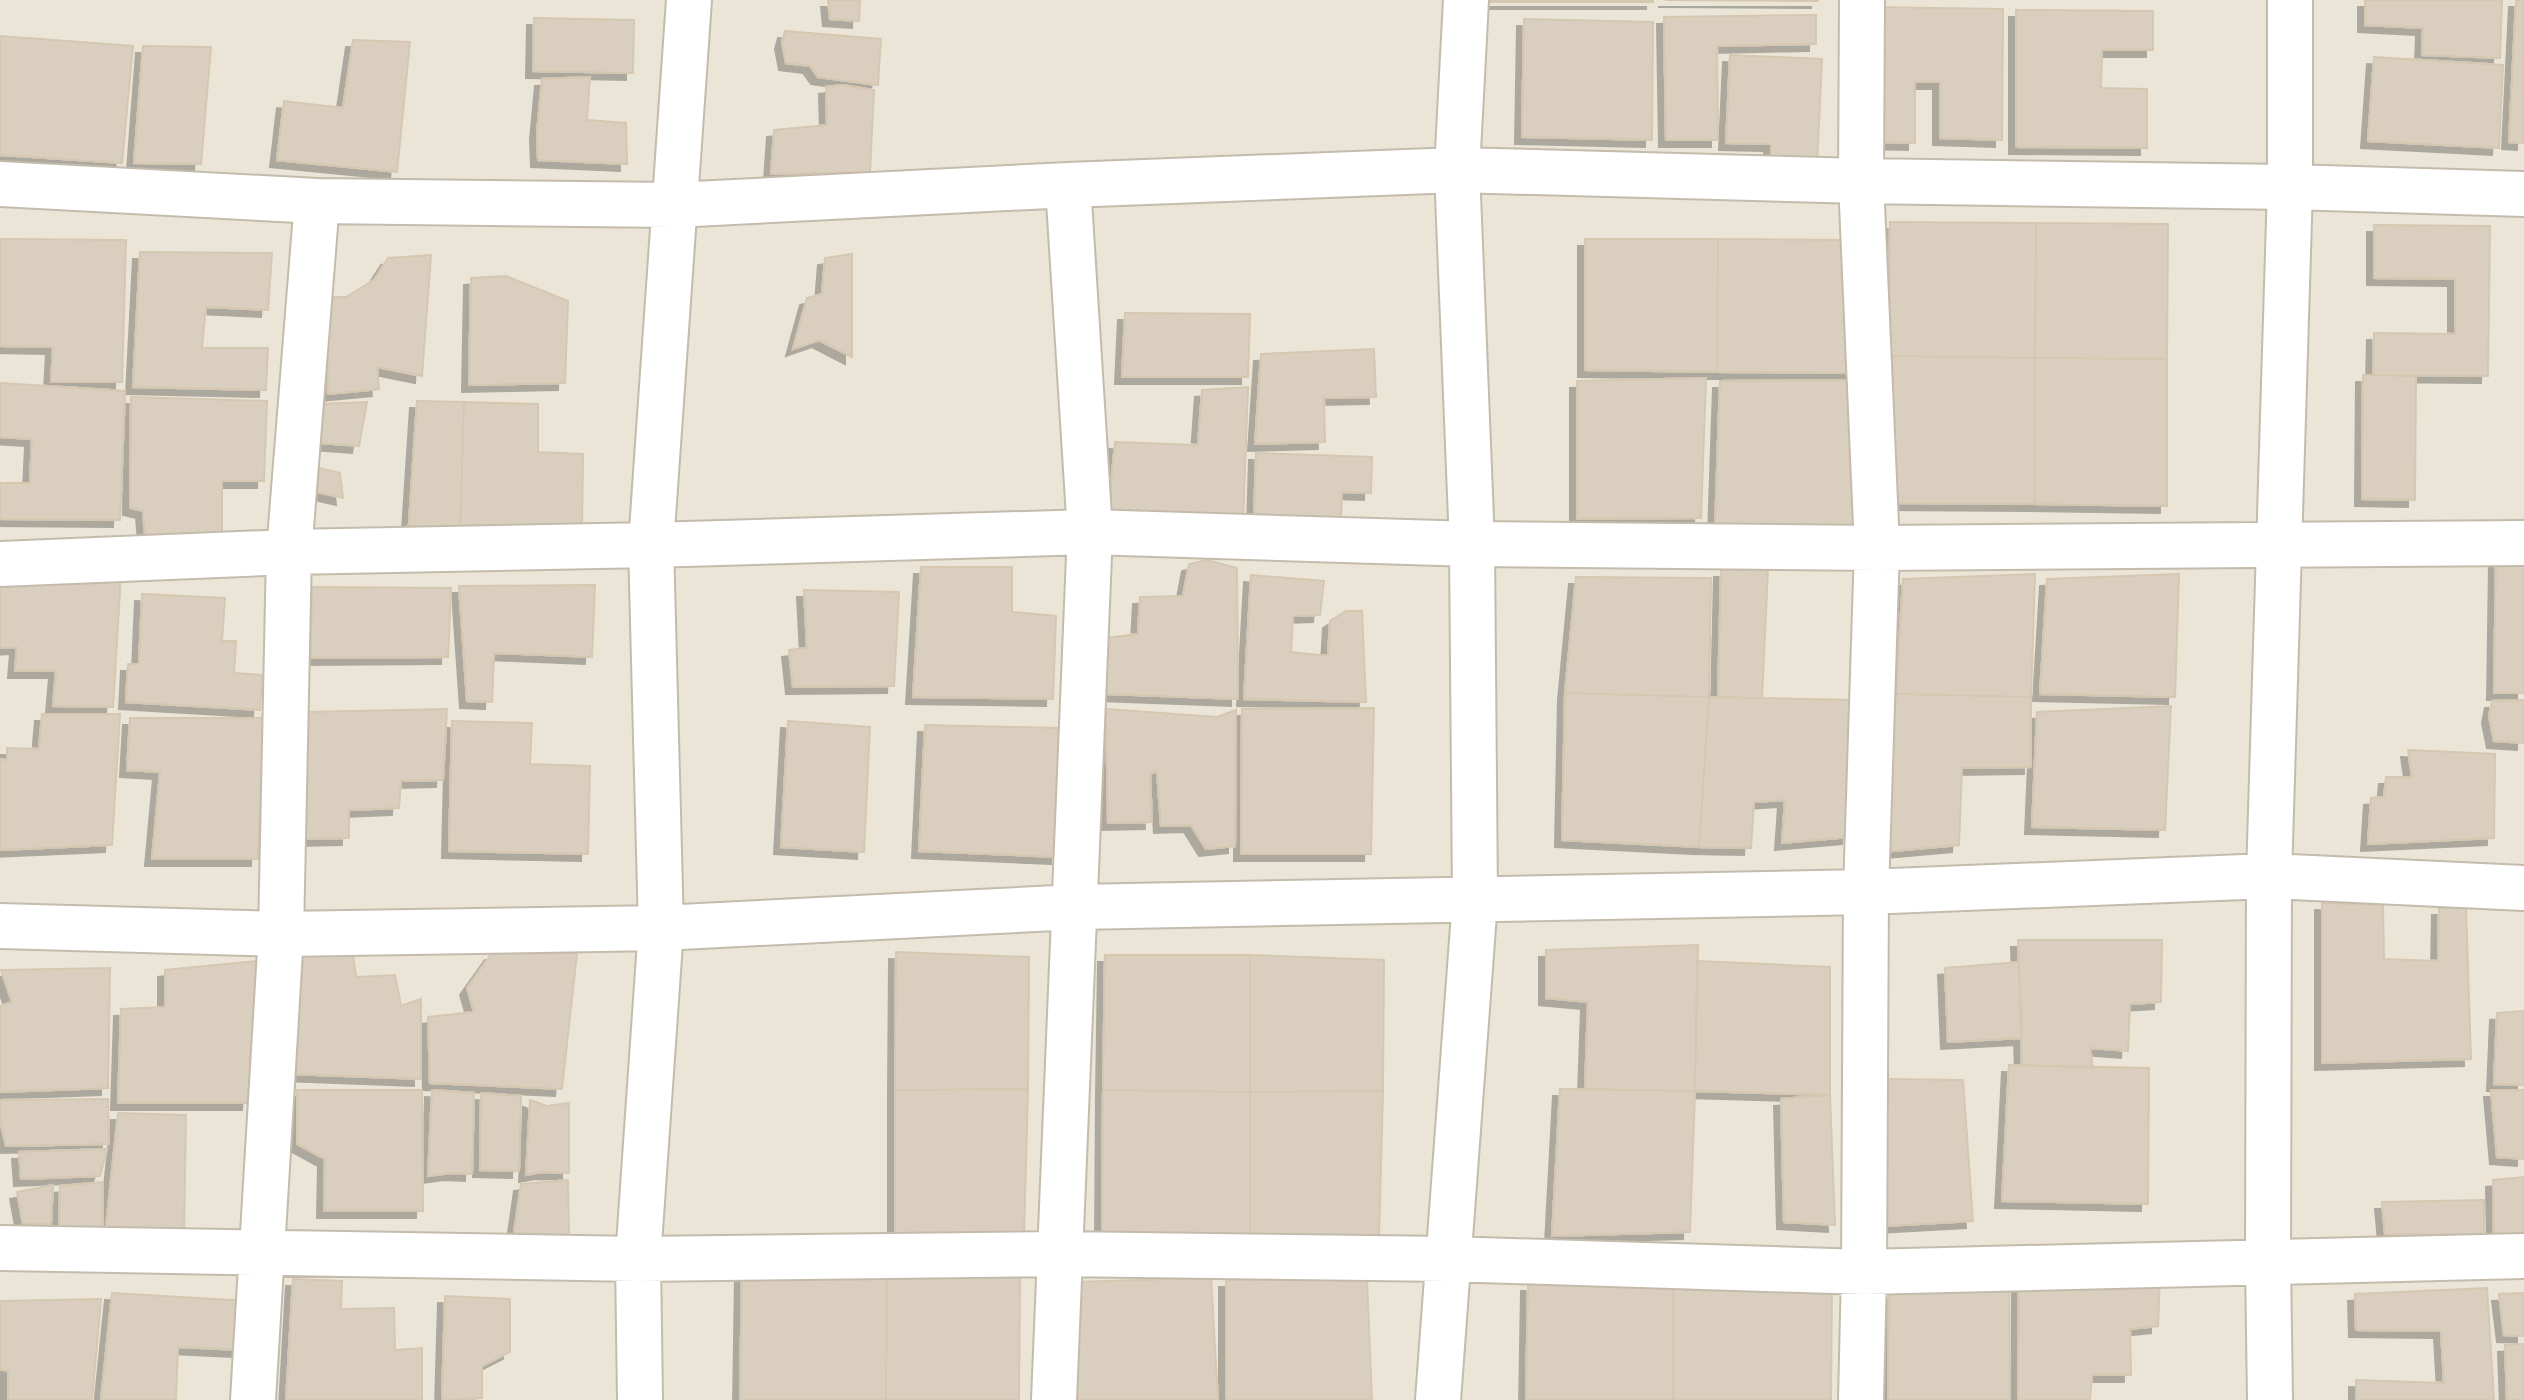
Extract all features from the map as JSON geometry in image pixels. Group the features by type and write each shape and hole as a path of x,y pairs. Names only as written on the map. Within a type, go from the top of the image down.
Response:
{"street":[{"path":"640,1400 638,1259 661,928 651,545 689,0"},
{"path":"1438,1400 1475,900 1472,544 1457,170 1466,0"},
{"path":"1861,1400 1866,892 1877,548 1861,181 1862,0"},
{"path":"2270,1400 2269,876 2290,187 2290,0"},
{"path":"0,184 317,201 674,205 1457,170 2524,194"},
{"path":"1054,1400 1090,532 1068,185"},
{"path":"253,1400 281,934 289,552 317,201"},
{"path":"0,564 289,552 1090,532 1472,544 1877,548 2524,543"},
{"path":"0,926 281,934 661,928 1076,907 1866,892 2269,876 2524,888"},
{"path":"0,1248 638,1259 1059,1254 1449,1259 1864,1272 2524,1256"}],"shaded area":[{"path":"0,0 2524,0 2524,1400 0,1400"}],"building":[{"path":"828,0 860,0 859,21 830,19"},
{"path":"1653,0 1653,2 1491,2"},
{"path":"1665,0 1818,0 1818,1"},
{"path":"2365,0 2502,0 2500,58 2422,55 2423,28 2365,25"},
{"path":"2516,0 2524,0 2524,143 2509,142"},
{"path":"1869,7 2003,9 2002,140 1940,138 1940,82 1915,82 1915,143 1868,142"},
{"path":"2016,10 2153,11 2153,50 2102,50 2101,88 2147,89 2147,148 2016,147"},
{"path":"1816,15 1816,44 1717,46 1718,140 1666,140 1664,17"},
{"path":"534,18 634,20 633,73 533,71"},
{"path":"1524,19 1653,22 1652,140 1522,137"},
{"path":"785,31 881,39 878,85 818,77 810,66 786,63 782,42"},
{"path":"0,36 133,46 122,163 0,155"},
{"path":"353,40 410,42 397,172 277,160 284,101 343,108"},
{"path":"143,46 211,47 201,164 134,163"},
{"path":"1730,55 1822,59 1817,165 1771,163 1771,144 1726,143"},
{"path":"2374,57 2503,65 2499,148 2368,141"},
{"path":"590,77 587,120 626,123 627,164 538,160 542,79"},
{"path":"842,85 874,90 870,172 771,174 774,130 827,125 826,87"},
{"path":"1890,222 2036,223 2035,358 1889,356"},
{"path":"2036,223 2168,224 2167,359 2035,358"},
{"path":"2374,225 2490,226 2488,376 2373,375 2374,333 2455,334 2455,279 2374,278"},
{"path":"0,239 126,240 122,382 51,382 53,347 0,346"},
{"path":"1585,239 1718,239 1717,372 1585,370"},
{"path":"1718,239 1855,240 1854,373 1717,372"},
{"path":"140,252 272,253 268,310 206,307 202,348 268,348 266,390 133,387"},
{"path":"852,254 852,357 819,340 793,349 807,298 822,294 825,258"},
{"path":"431,255 422,376 377,367 379,389 328,394 326,297 346,297 374,280 388,258"},
{"path":"506,276 568,301 565,383 469,385 471,278"},
{"path":"1125,313 1250,314 1248,377 1122,377"},
{"path":"1374,349 1376,397 1324,398 1325,442 1255,444 1261,354"},
{"path":"1889,356 2035,358 2035,504 1889,503"},
{"path":"2035,358 2167,359 2167,506 2035,504"},
{"path":"2363,375 2416,376 2415,500 2362,499"},
{"path":"1706,378 1701,518 1577,519 1577,381"},
{"path":"1849,380 1853,526 1715,528 1720,381"},
{"path":"0,383 125,391 120,520 0,519 0,483 30,483 32,439 0,437"},
{"path":"1248,387 1243,522 1108,518 1115,442 1198,445 1202,390"},
{"path":"131,397 267,401 264,481 222,481 222,534 145,535 143,511 130,508"},
{"path":"417,401 464,402 460,535 408,538"},
{"path":"367,402 359,446 320,443 319,404"},
{"path":"464,402 538,404 538,452 583,454 582,529 460,535"},
{"path":"1256,453 1372,457 1371,493 1342,492 1341,522 1254,520"},
{"path":"319,468 340,473 343,498 317,492"},
{"path":"2496,558 2524,559 2524,693 2494,693"},
{"path":"1207,560 1237,568 1238,699 1107,694 1107,638 1138,634 1140,597 1183,596 1189,564"},
{"path":"921,567 1012,567 1012,612 1056,616 1053,699 913,697"},
{"path":"1768,569 1762,698 1718,697 1721,570"},
{"path":"121,574 113,707 53,706 56,671 15,671 17,647 0,648 0,576"},
{"path":"2035,574 2031,697 1896,694 1903,579"},
{"path":"2179,574 2175,697 2040,694 2047,579"},
{"path":"1251,575 1324,581 1320,615 1293,616 1291,652 1328,656 1330,621 1346,611 1362,611 1366,702 1244,699"},
{"path":"1576,577 1711,578 1709,697 1565,693"},
{"path":"595,585 592,657 494,653 492,702 467,701 459,586"},
{"path":"312,587 451,588 448,657 311,658"},
{"path":"804,590 899,592 894,686 793,687 789,650 807,648"},
{"path":"142,594 225,598 222,641 236,641 234,673 262,675 260,710 126,702 128,664 139,664"},
{"path":"1565,693 1709,697 1699,847 1562,840"},
{"path":"1896,694 2031,697 2031,767 1962,768 1959,845 1883,852"},
{"path":"1709,697 1856,700 1849,837 1782,843 1785,800 1754,802 1751,848 1699,847"},
{"path":"2524,700 2524,743 2494,741 2489,716 2492,701"},
{"path":"2171,706 2165,830 2032,827 2037,712"},
{"path":"1374,708 1371,854 1241,854 1242,709"},
{"path":"447,709 443,780 401,781 399,808 349,810 349,838 301,839 306,712"},
{"path":"1106,709 1217,717 1236,710 1235,846 1206,849 1191,825 1161,826 1157,771 1150,774 1152,822 1108,823"},
{"path":"42,714 120,714 112,845 0,850 0,759 7,760 7,748 39,749"},
{"path":"130,718 263,718 258,859 152,859 160,772 127,770"},
{"path":"452,721 532,723 530,764 590,766 588,854 449,851"},
{"path":"788,721 870,727 864,852 781,847"},
{"path":"925,725 1060,728 1058,857 919,851"},
{"path":"2408,750 2495,754 2494,838 2368,844 2371,798 2384,797 2386,777 2412,777"},
{"path":"2322,903 2383,905 2384,959 2438,961 2439,908 2466,908 2471,1059 2322,1063"},
{"path":"2018,940 2162,940 2161,1002 2130,1004 2128,1051 2090,1048 2093,1068 2022,1065"},
{"path":"1698,945 1695,1091 1585,1089 1588,1002 1546,998 1546,950"},
{"path":"352,947 356,977 395,975 401,1006 421,999 421,1079 290,1074 305,949"},
{"path":"896,952 1029,957 1028,1089 895,1090"},
{"path":"492,953 577,953 562,1089 430,1083 428,1017 474,1012 467,988"},
{"path":"1105,955 1250,955 1250,1092 1103,1090"},
{"path":"1250,955 1384,960 1383,1091 1250,1092"},
{"path":"256,961 249,1103 118,1103 121,1009 165,1007 165,970"},
{"path":"1697,961 1830,967 1830,1095 1695,1091"},
{"path":"2019,962 2022,1038 1948,1042 1945,968"},
{"path":"110,968 108,1088 0,1092 0,1006 12,1002 1,970"},
{"path":"2524,1011 2524,1085 2494,1084 2497,1013"},
{"path":"2009,1065 2149,1068 2148,1204 2002,1201"},
{"path":"1885,1079 1963,1080 1973,1221 1885,1226"},
{"path":"1028,1089 1024,1235 895,1235 895,1090"},
{"path":"1560,1089 1695,1091 1690,1232 1552,1236"},
{"path":"297,1090 422,1090 423,1211 324,1211 325,1159 297,1144"},
{"path":"432,1090 474,1093 472,1174 428,1176"},
{"path":"1103,1090 1250,1092 1250,1237 1102,1236"},
{"path":"2491,1090 2524,1090 2524,1159 2497,1157"},
{"path":"1383,1091 1379,1238 1250,1237 1250,1092"},
{"path":"481,1093 521,1096 519,1171 480,1170"},
{"path":"1830,1095 1835,1225 1784,1222 1781,1099"},
{"path":"108,1099 109,1144 6,1146 0,1121 0,1100"},
{"path":"530,1100 547,1106 569,1103 569,1173 526,1175"},
{"path":"118,1113 186,1115 184,1235 106,1227"},
{"path":"107,1149 100,1176 21,1179 19,1152"},
{"path":"2524,1177 2524,1234 2494,1234 2493,1180"},
{"path":"568,1180 569,1236 514,1233 521,1184"},
{"path":"103,1182 103,1236 59,1236 60,1186"},
{"path":"53,1185 51,1224 23,1224 17,1192"},
{"path":"2484,1200 2484,1235 2385,1234 2382,1202"},
{"path":"742,1268 887,1268 886,1400 740,1400"},
{"path":"887,1268 1020,1273 1019,1400 886,1400"},
{"path":"2160,1273 2158,1326 2130,1329 2131,1375 2092,1375 2090,1400 2018,1400 2019,1276"},
{"path":"1211,1278 1218,1400 1073,1400 1072,1282"},
{"path":"293,1279 342,1281 341,1309 394,1308 395,1350 422,1348 422,1400 286,1400"},
{"path":"1367,1279 1372,1400 1226,1400 1226,1280"},
{"path":"1832,1281 1831,1400 1673,1400 1673,1286"},
{"path":"1528,1284 1673,1286 1673,1400 1526,1400"},
{"path":"2009,1285 2010,1400 1888,1400 1889,1293"},
{"path":"2487,1288 2494,1400 2356,1400 2356,1380 2444,1383 2441,1331 2356,1330 2355,1294"},
{"path":"112,1293 249,1301 240,1350 178,1347 176,1400 101,1400"},
{"path":"2524,1293 2524,1336 2504,1335 2499,1294"},
{"path":"445,1296 510,1299 510,1352 482,1366 482,1398 442,1400"},
{"path":"101,1299 92,1400 8,1400 8,1371 0,1369 0,1301"},
{"path":"2524,1344 2524,1400 2507,1400 2505,1345"}]}
